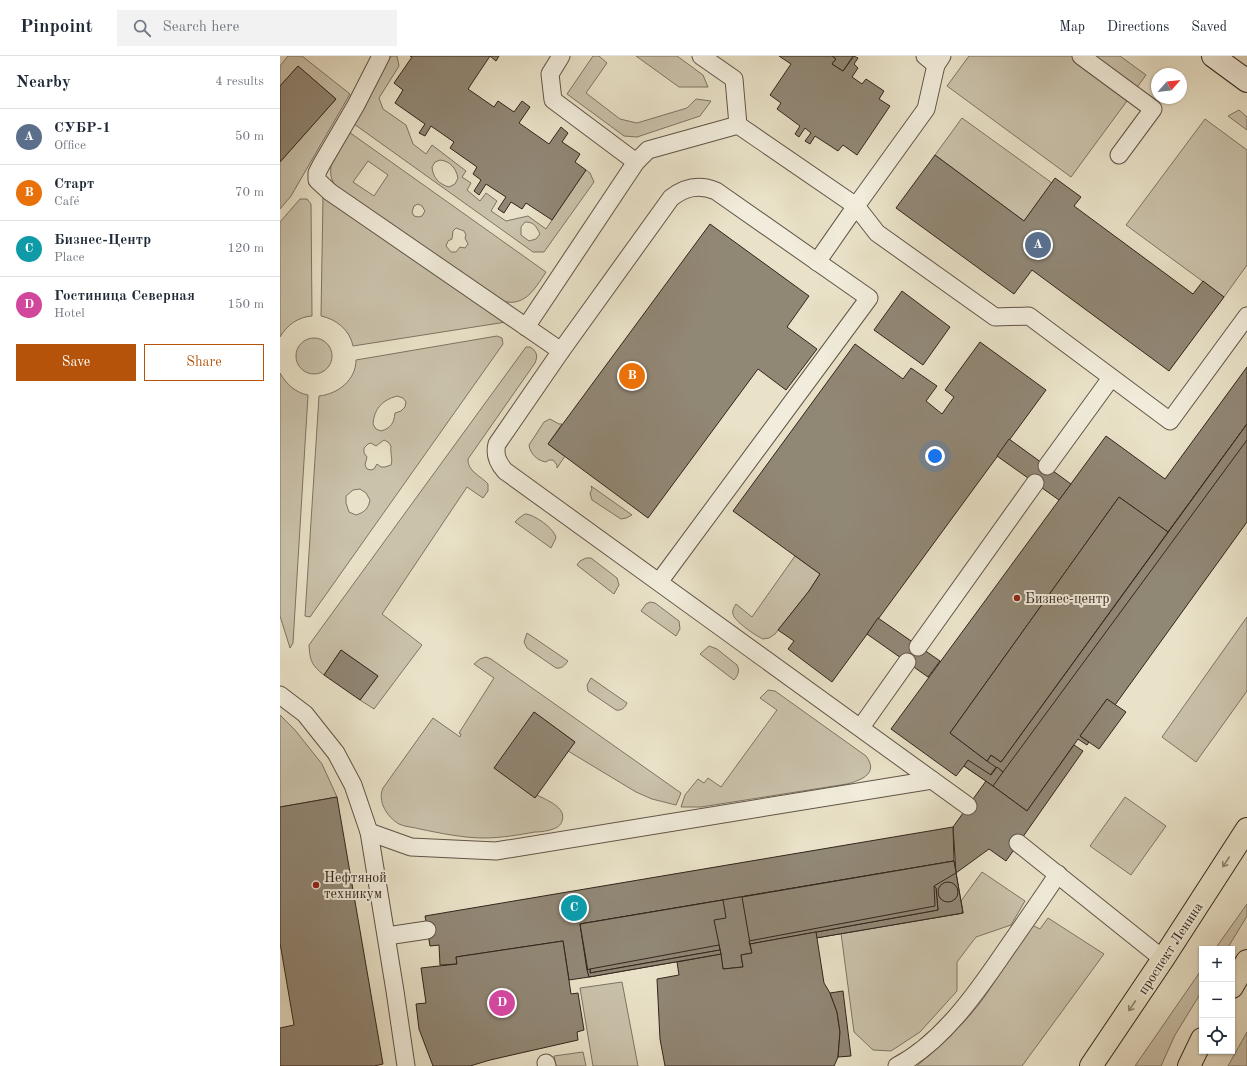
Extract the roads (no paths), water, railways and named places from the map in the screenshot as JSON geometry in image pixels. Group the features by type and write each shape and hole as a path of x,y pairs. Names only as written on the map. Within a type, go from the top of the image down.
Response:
{"main road":[{"path":"1213,56 1247,81"},
{"name":"проспект Ленина","path":"1091,1066 1163,959 1247,829"},
{"path":"1235,982 1247,961"},
{"path":"1189,1066 1199,1045"}],"lane":[{"path":"381,56 356,105 321,165 317,173 317,180 330,192 561,351"},
{"path":"561,56 550,74 553,100 636,162"},
{"path":"701,56 734,79 738,125"},
{"path":"1081,56 1153,109 1119,155"},
{"path":"817,262 926,109 935,59"},
{"path":"526,327 636,162 648,150 738,125 856,206 877,233 995,317 1029,316 1170,422 1247,316"},
{"path":"659,582 869,298 716,191 708,188 688,188 679,191 671,198 561,351 498,444 496,456 505,471 769,663 861,727 968,806"},
{"path":"1047,466 1111,378"},
{"path":"918,646 1035,483"},
{"path":"861,727 907,662"},
{"path":"280,694 305,714 336,753 352,786 369,832 406,1066"},
{"path":"369,832 411,847 496,851 932,780"},
{"path":"1018,843 1098,908 1125,927 1163,959"},
{"path":"897,1066 912,1058 956,1016 978,989 1058,874"},
{"path":"386,936 427,930"}],"place":[{"name":"СУБР-1","path":"1038,245"},
{"name":"Старт","path":"632,376"},
{"name":"Бизнес-центр","path":"1017,598"},
{"name":"Нефтяной техникум","path":"316,885"},
{"name":"Бизнес-Центр","path":"574,908"},
{"name":"Гостиница Северная","path":"502,1003"}]}
